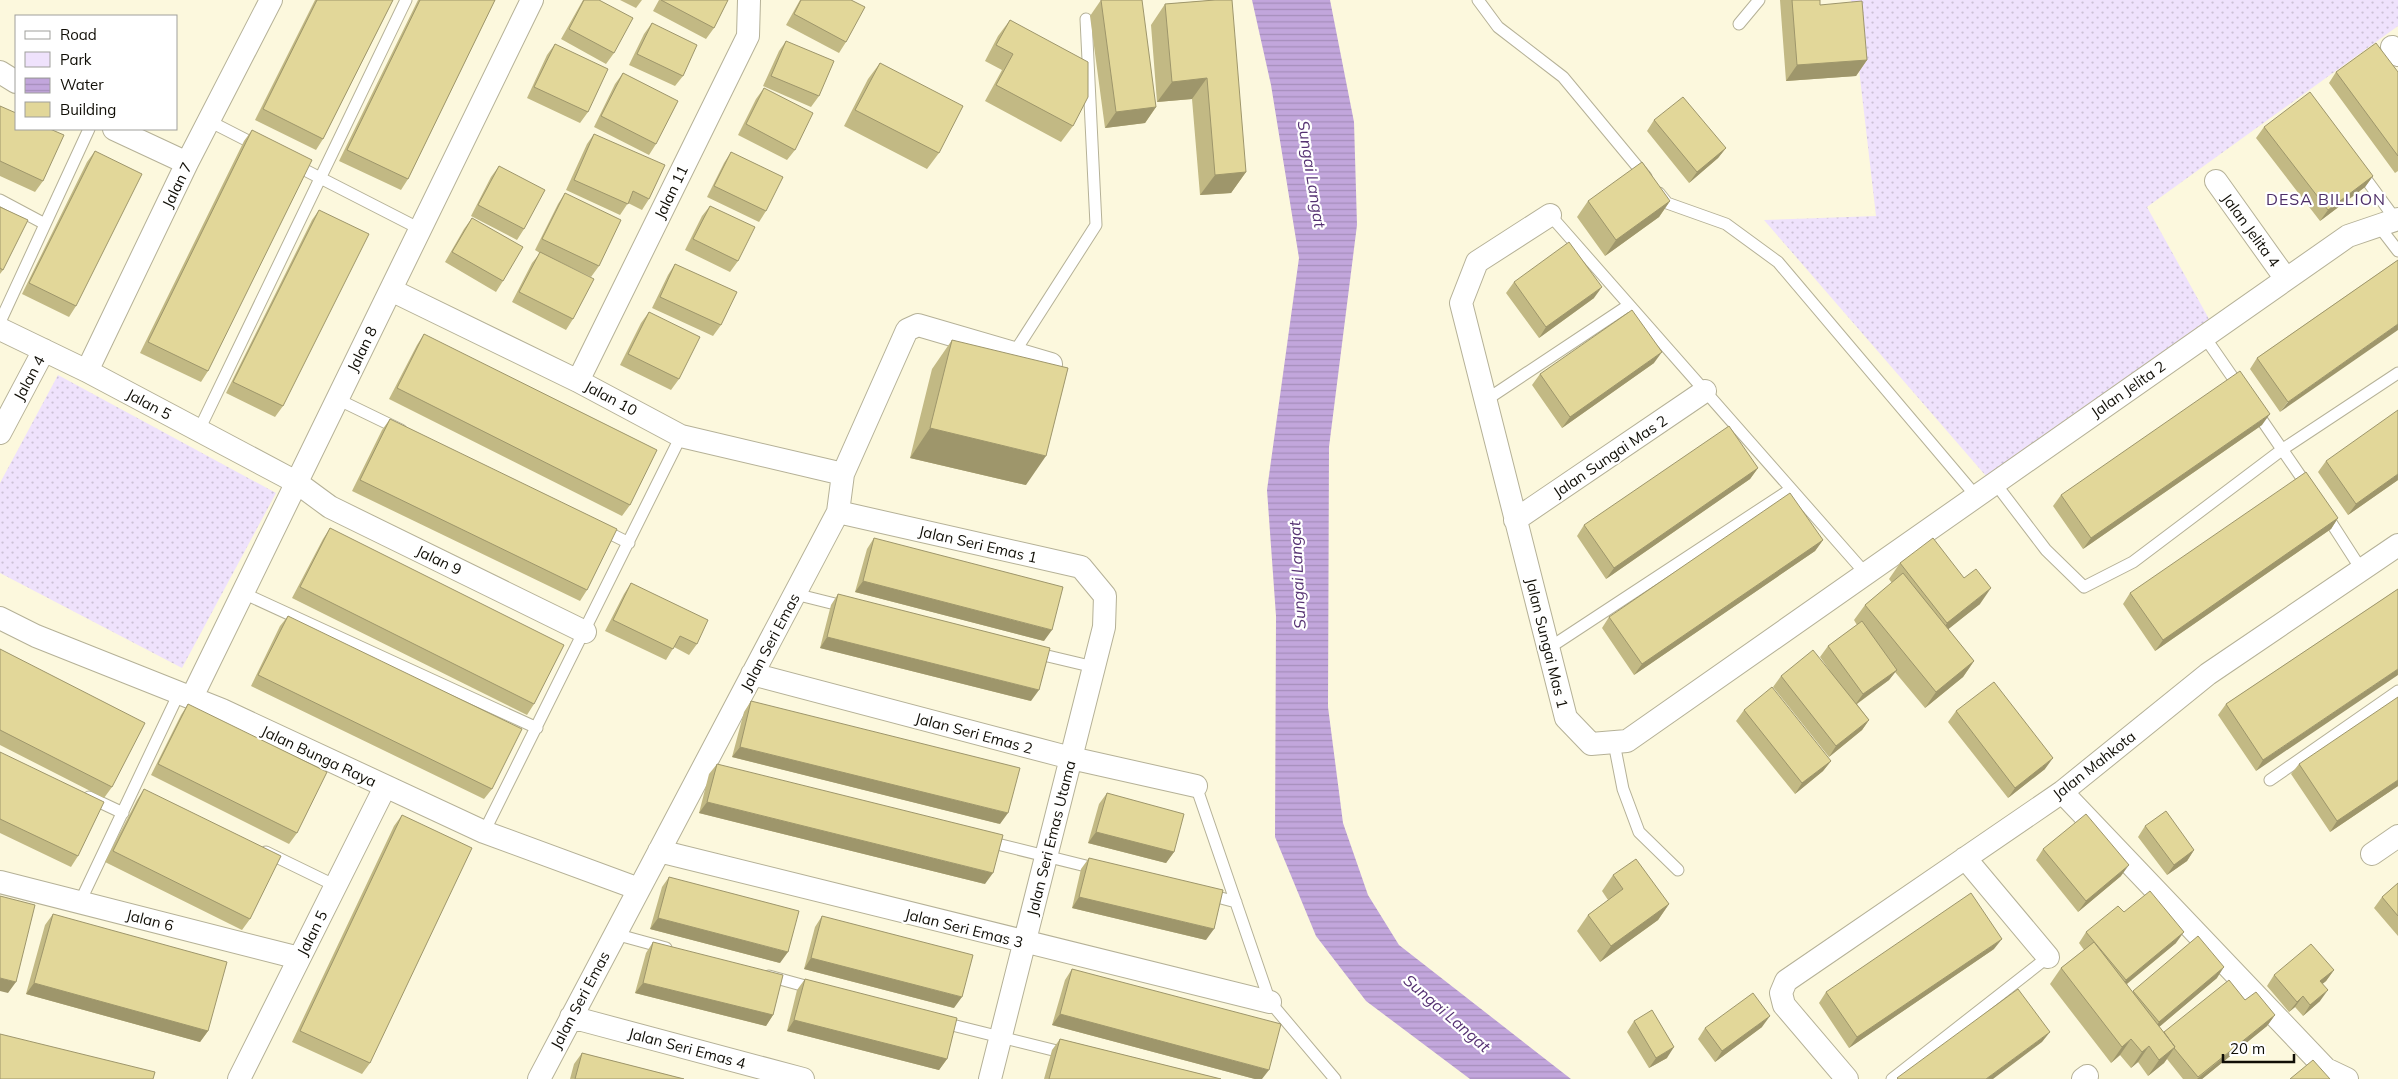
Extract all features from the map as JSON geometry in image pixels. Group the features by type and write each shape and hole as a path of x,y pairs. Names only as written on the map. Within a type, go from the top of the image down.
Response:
{"street":[{"name":"Jalan 7","path":"87,372 187,164 271,0"},
{"name":"Jalan 8","path":"185,695 242,593 532,0"},
{"name":"Jalan 11","path":"578,380 748,36 749,0"},
{"path":"0,72 15,81"},
{"path":"116,130 187,164"},
{"name":"Jalan Jelita 4","path":"2216,181 2286,279"},
{"name":"Jalan Sungai Mas 1","path":"1550,215 1477,262 1461,303 1566,718 1591,744 1627,741 1866,574"},
{"name":"Jalan Jelita 2","path":"1866,574 2348,236 2391,221"},
{"name":"Jalan 10","path":"390,290 578,380 681,436 843,474"},
{"name":"Jalan Seri Emas","path":"538,1079 659,851 708,770 752,674 838,512 843,474 907,330 918,324 1051,364"},
{"name":"Jalan 5","path":"0,329 87,372 296,482"},
{"name":"Jalan 4","path":"0,432 44,350"},
{"name":"Jalan Sungai Mas 2","path":"1515,520 1705,391"},
{"name":"Jalan 9","path":"296,482 330,507 585,632"},
{"name":"Jalan Seri Emas 1","path":"838,512 1081,567 1105,596"},
{"name":"Jalan Mahkota","path":"1846,1079 1784,1005 1782,993 1786,981 2062,792 2208,674 2398,545"},
{"name":"Jalan Seri Emas Utama","path":"990,1079 1104,627 1105,596"},
{"name":"Jalan Bunga Raya","path":"0,618 36,636 185,695 484,832 639,889"},
{"name":"Jalan Seri Emas 2","path":"752,674 1071,758 1196,786"},
{"name":"Jalan 5","path":"239,1079 385,787"},
{"path":"2062,792 2326,1069 2347,1079"},
{"path":"2372,854 2398,836"},
{"name":"Jalan Seri Emas 3","path":"659,851 1025,943 1270,1002"},
{"path":"1965,858 2048,957"},
{"name":"Jalan 6","path":"0,882 299,958"},
{"name":"Jalan Seri Emas 4","path":"571,1017 802,1079"}],"lane":[{"path":"199,430 406,0"},
{"path":"1478,0 1498,27 1563,77 1667,203 1726,224 1778,262 1976,496"},
{"path":"1739,24 1760,0"},
{"path":"1014,353 1096,225 1086,19"},
{"path":"209,121 269,152"},
{"path":"0,322 89,130"},
{"path":"2351,158 2391,221 2398,251"},
{"path":"286,160 420,228"},
{"path":"0,200 45,224"},
{"path":"1550,215 1866,574"},
{"path":"1486,400 1629,305"},
{"path":"2204,336 2283,449 2361,569"},
{"path":"1995,483 2046,550 2084,587 2133,562 2283,449 2398,373"},
{"path":"337,399 408,434"},
{"path":"484,832 681,436"},
{"path":"1549,648 1791,490"},
{"path":"594,525 629,543"},
{"path":"242,593 537,728"},
{"path":"795,594 856,609"},
{"path":"1028,651 1094,667"},
{"path":"2270,780 2398,691"},
{"path":"80,902 123,814 138,791 185,695"},
{"path":"1614,743 1623,789 1639,832 1678,870"},
{"path":"1196,786 1270,1002 1335,1079"},
{"path":"79,792 123,814"},
{"path":"973,838 1112,872"},
{"path":"257,848 336,886"},
{"path":"1197,892 1236,902"},
{"path":"615,934 682,952"},
{"path":"1892,1079 2048,957"},
{"path":"758,973 825,991"},
{"path":"930,1019 1078,1056"}],"green space":[{"path":"1851,0 2398,0 2398,26 2147,207 2209,319 1986,476 1764,220 1876,216"},
{"path":"58,375 276,493 182,668 0,573 0,483"}],"water":[{"name":"Sungai Langat","path":"1252,0 1330,0 1354,122 1357,225 1329,447 1328,707 1343,823 1368,895 1399,945 1571,1079 1470,1079 1366,1001 1316,936 1275,837 1276,616 1267,490 1299,258 1271,85"}],"building":[{"path":"317,0 393,0 323,139 263,109"},
{"path":"420,0 495,0 408,179 347,150"},
{"path":"584,0 599,0 633,18 614,53 569,29"},
{"path":"661,0 728,0 714,28"},
{"path":"801,0 851,0 865,7 846,42 794,14"},
{"path":"1101,0 1142,0 1156,107 1116,112"},
{"path":"1232,0 1246,172 1215,175 1207,78 1172,82 1165,4"},
{"path":"1792,0 1820,0 1820,5 1862,1 1867,60 1797,65"},
{"path":"1010,20 1088,62 1088,97 1073,126 996,85 1013,54 996,45"},
{"path":"652,23 697,45 683,76 637,54"},
{"path":"786,41 834,61 819,96 771,76"},
{"path":"2376,43 2398,72 2398,156 2336,72"},
{"path":"555,44 608,69 588,112 534,87"},
{"path":"880,63 963,106 939,153 855,110"},
{"path":"623,73 678,101 656,144 601,116"},
{"path":"764,88 813,113 795,150 746,124"},
{"path":"2310,92 2373,176 2328,210 2264,127"},
{"path":"1683,97 1726,148 1697,172 1654,120"},
{"path":"0,106 15,113 15,130 52,130 64,135 43,181 0,161"},
{"path":"252,130 312,160 208,371 148,342"},
{"path":"594,134 665,165 649,199 633,191 628,204 574,180"},
{"path":"95,151 142,174 76,306 29,283"},
{"path":"731,152 783,177 766,211 714,186"},
{"path":"1642,162 1670,201 1616,240 1588,201"},
{"path":"499,166 545,190 524,229 478,205"},
{"path":"565,193 621,220 599,266 542,239"},
{"path":"710,206 755,227 738,261 693,239"},
{"path":"0,207 28,220 3,270 0,268"},
{"path":"319,210 369,234 283,406 233,382"},
{"path":"472,218 523,247 503,281 452,252"},
{"path":"1569,242 1602,287 1546,327 1514,282"},
{"path":"540,252 594,279 573,319 519,292"},
{"path":"2398,260 2398,324 2288,402 2257,358"},
{"path":"675,264 737,292 721,325 660,297"},
{"path":"1632,310 1662,352 1570,417 1540,374"},
{"path":"649,312 700,337 679,379 628,354"},
{"path":"424,334 657,450 630,505 397,388"},
{"path":"952,340 1068,368 1046,456 930,428"},
{"path":"2240,371 2270,414 2091,538 2061,495"},
{"path":"2398,410 2398,474 2356,504 2326,461"},
{"path":"390,419 617,529 587,590 360,480"},
{"path":"1729,426 1758,468 1614,568 1584,525"},
{"path":"2306,472 2338,518 2163,640 2130,593"},
{"path":"1790,493 1823,540 1642,664 1609,617"},
{"path":"330,528 564,645 534,704 300,587"},
{"path":"874,538 1063,587 1052,630 863,581"},
{"path":"1933,538 1964,578 1976,569 1991,588 1947,623 1900,563"},
{"path":"1903,573 1974,661 1936,692 1865,605"},
{"path":"631,583 708,620 697,644 680,636 673,649 613,620"},
{"path":"2398,589 2398,669 2263,760 2226,704"},
{"path":"838,594 1050,648 1039,690 827,637"},
{"path":"288,616 522,729 492,789 258,675"},
{"path":"1862,621 1897,670 1863,694 1828,646"},
{"path":"0,649 145,723 112,787 0,730"},
{"path":"1813,650 1869,720 1836,746 1781,676"},
{"path":"1994,682 2053,758 2015,788 1956,711"},
{"path":"1772,687 1831,761 1802,783 1744,710"},
{"path":"2398,697 2398,780 2337,821 2299,764"},
{"path":"751,701 1020,768 1008,813 740,747"},
{"path":"188,704 327,772 297,833 158,764"},
{"path":"0,752 104,802 78,856 0,819"},
{"path":"717,764 1003,835 993,873 707,802"},
{"path":"144,789 281,856 250,919 113,851"},
{"path":"1107,793 1184,814 1174,852 1096,832"},
{"path":"2166,811 2194,850 2174,865 2145,826"},
{"path":"2086,814 2129,865 2086,901 2043,849"},
{"path":"402,815 472,848 370,1063 300,1031"},
{"path":"1089,858 1223,890 1214,929 1079,897"},
{"path":"1636,859 1669,904 1611,946 1588,915 1623,889 1613,875"},
{"path":"669,877 799,911 788,952 658,918"},
{"path":"2398,883 2398,916 2382,897"},
{"path":"2150,891 2184,932 2126,980 2086,932 2118,906 2124,912"},
{"path":"1971,893 2002,939 1857,1037 1826,992"},
{"path":"0,896 35,905 16,982 0,978"},
{"path":"53,914 227,962 208,1031 34,983"},
{"path":"822,916 973,955 962,997 811,958"},
{"path":"2198,936 2224,967 2159,1022 2133,991"},
{"path":"653,942 783,975 773,1015 643,983"},
{"path":"2094,942 2175,1047 2159,1060 2149,1046 2142,1052 2131,1039 2122,1047 2061,968"},
{"path":"2311,944 2334,970 2320,981 2328,990 2310,1005 2303,996 2297,1002 2274,975"},
{"path":"1072,969 1281,1024 1269,1070 1060,1014"},
{"path":"805,979 957,1018 947,1059 794,1020"},
{"path":"2229,980 2245,1000 2256,992 2275,1015 2198,1077 2174,1048 2164,1032"},
{"path":"2018,989 2050,1032 1986,1079 1897,1078"},
{"path":"1753,993 1770,1016 1722,1051 1705,1028"},
{"path":"1652,1010 1674,1047 1656,1058 1634,1021"},
{"path":"0,1034 155,1072 153,1079 0,1079"},
{"path":"1060,1039 1221,1079 1049,1079"},
{"path":"582,1053 684,1079 575,1079"},
{"path":"2313,1060 2330,1079 2290,1079"}],"district":[{"name":"DESA BILLION","path":"2326,199"}]}
